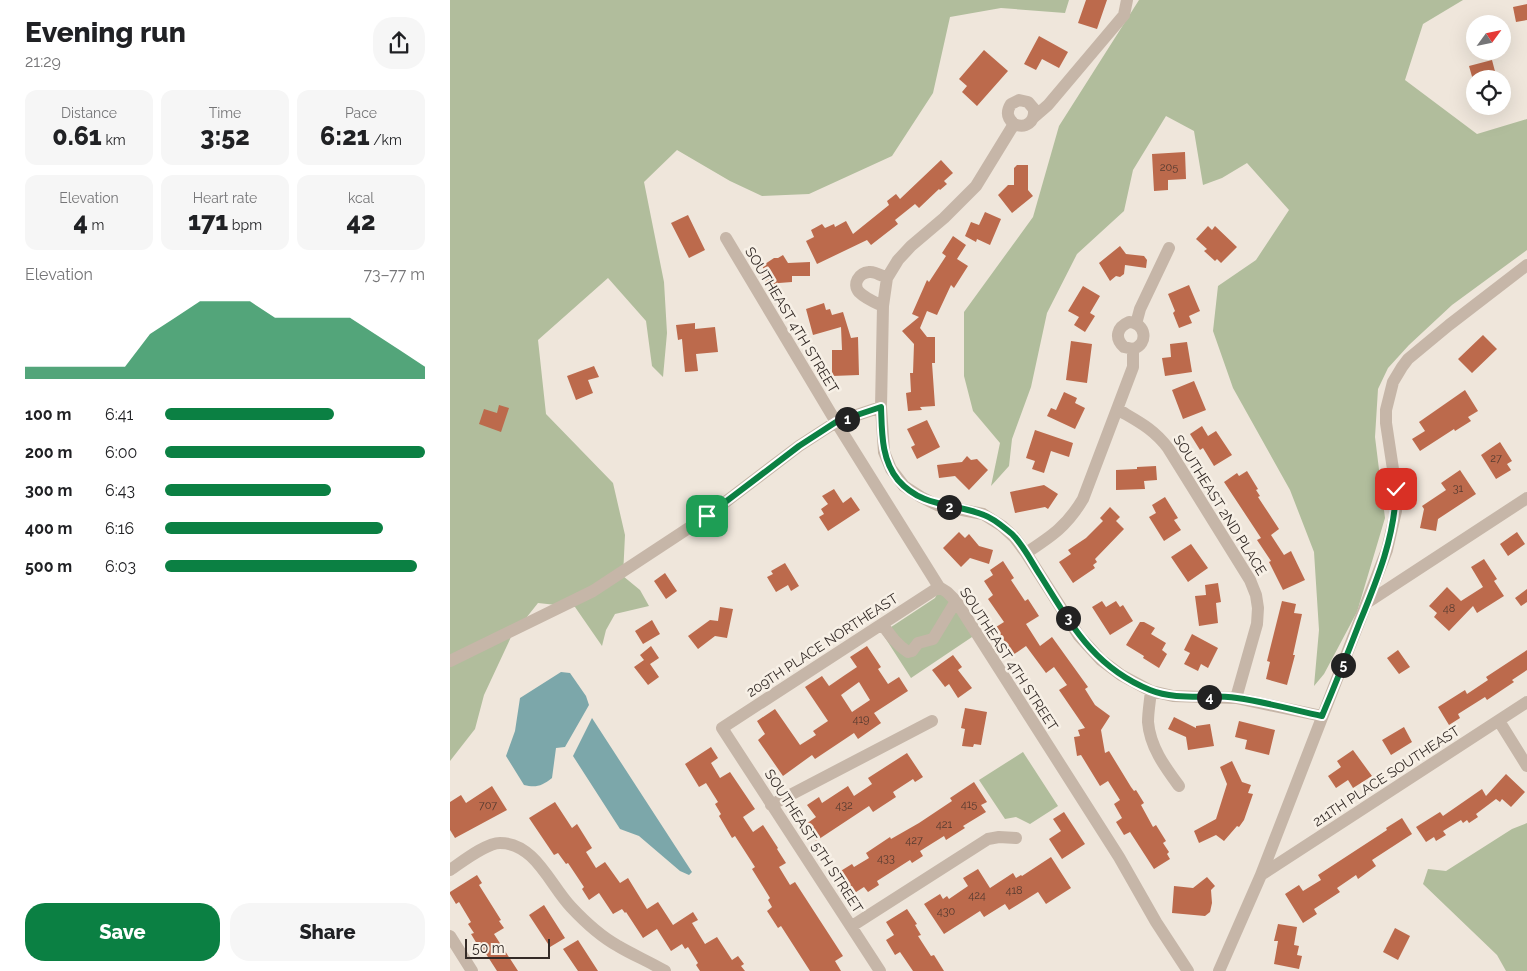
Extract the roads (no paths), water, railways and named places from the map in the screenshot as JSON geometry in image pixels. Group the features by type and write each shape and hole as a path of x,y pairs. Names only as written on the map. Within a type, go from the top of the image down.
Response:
{"street":[{"path":"1033,118 1034,109 1028,102 1019,100 1011,104 1008,112 1010,121 1014,124 1027,125 1048,105 1124,15 1127,0"},
{"path":"1014,124 976,186 944,218 911,246 898,260 887,278 883,306 881,407 884,452 890,469 904,486 937,504 983,514 1014,536 1079,636 1090,650 1121,676 1151,691 1173,696 1236,698 1322,716"},
{"name":"SOUTHEAST 4TH STREET","path":"726,238 836,422 938,587 947,592 956,601 1119,857 1156,922 1188,971"},
{"path":"1136,324 1140,309 1169,248"},
{"path":"1219,971 1261,875 1387,550 1396,511 1396,489 1386,410 1393,382 1408,359 1527,265"},
{"path":"883,306 868,300 856,287 861,275 869,272 887,278"},
{"path":"1129,322 1142,328 1144,336 1141,345 1133,349 1124,347 1118,340 1121,327 1129,322"},
{"path":"1026,553 1054,534 1074,513 1083,499 1133,367 1133,349"},
{"path":"450,661 593,591 707,516 799,446 836,422 881,407"},
{"name":"SOUTHEAST 2ND PLACE","path":"1116,409 1148,427 1158,435 1250,580 1258,608 1256,624 1236,698"},
{"path":"1368,602 1527,498"},
{"name":"209TH PLACE NORTHEAST","path":"722,728 938,587"},
{"path":"882,624 903,649 908,652 912,651 918,643 932,639 956,601"},
{"path":"1151,691 1148,722 1152,739 1163,764 1179,786"},
{"name":"211TH PLACE SOUTHEAST","path":"1261,875 1527,702"},
{"path":"771,805 932,721"},
{"path":"1498,721 1527,766"},
{"name":"SOUTHEAST 5TH STREET","path":"722,728 880,971"},
{"path":"852,926 988,839 999,837 1016,838"},
{"path":"450,870 490,845 499,843 509,844 526,851 564,899 601,935 619,947 665,971"},
{"path":"450,936 472,971"}],"water":[{"path":"561,672 570,673 586,696 589,705 565,747 556,748 552,778 539,786 524,785 506,756 515,731 520,698"},
{"path":"592,718 692,872 689,875 680,871 639,836 620,829 573,756"}]}
